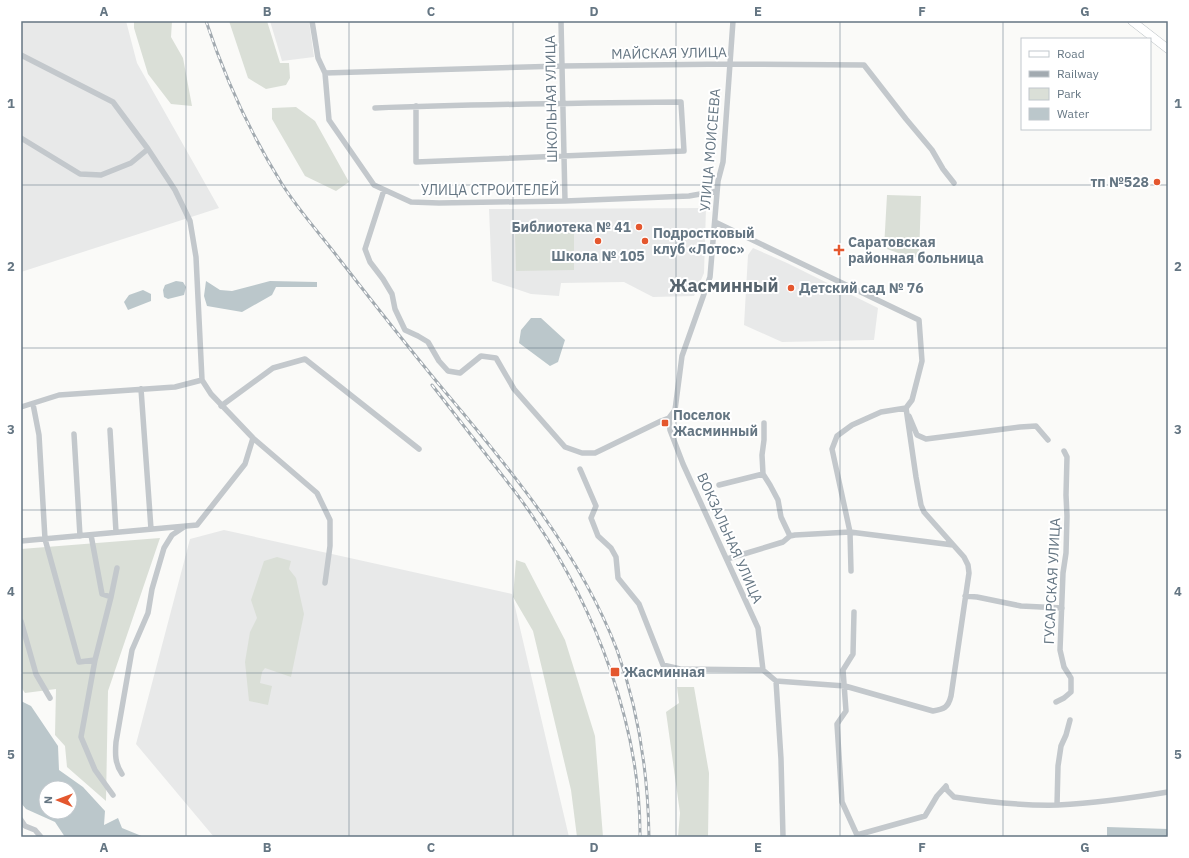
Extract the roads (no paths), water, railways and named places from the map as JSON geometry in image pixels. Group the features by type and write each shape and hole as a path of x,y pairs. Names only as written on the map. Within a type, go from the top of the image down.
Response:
{"main road":[{"path":"1132,21 1168,49"}],"street":[{"name":"УЛИЦА СТРОИТЕЛЕЙ","path":"312,21 318,58 325,73 329,120 374,185 411,202 565,201 689,196 718,191"},
{"name":"ШКОЛЬНАЯ УЛИЦА","path":"561,21 565,201"},
{"name":"УЛИЦА МОИСЕЕВА","path":"669,418 675,410 682,356 710,278 718,181 722,162 733,21"},
{"path":"21,55 113,102 148,149 175,190 190,221 196,257 202,380 221,406 253,438 317,493 330,520 330,546 325,583"},
{"name":"МАЙСКАЯ УЛИЦА","path":"325,73 562,66 729,64 864,66 906,120 932,150 954,184"},
{"path":"375,108 416,106 563,103 681,102 684,151 416,162 416,106"},
{"path":"21,138 80,174 101,175 131,163 148,149"},
{"path":"384,190 365,249 370,262 392,294 395,309 405,330 428,342 439,361 448,371 460,373 481,356 496,358 514,389 565,447 582,453 595,453 661,420 669,418"},
{"path":"715,222 920,320 922,361 912,400 906,408 881,412 852,425 837,436 832,449 850,532 851,571"},
{"path":"221,406 274,368 305,359 419,449"},
{"path":"21,407 59,395 175,387 202,380"},
{"path":"140,389 152,529"},
{"path":"33,404 39,435 46,539 80,662 95,660"},
{"path":"906,408 917,435 926,439 1020,426 1036,426 1048,440"},
{"path":"580,469 596,506 591,518 598,536 611,548 616,557 618,578 639,604 663,665 680,669 762,670 776,681 845,686 933,711 943,709 949,703 951,696 965,596 970,573 964,557 924,512 921,505 906,408"},
{"name":"ВОКЗАЛЬНАЯ УЛИЦА","path":"669,418 670,430 683,464 758,628 762,670"},
{"path":"764,423 762,455 763,474 778,500 782,516 790,536"},
{"path":"110,430 116,532"},
{"path":"74,434 80,536"},
{"path":"21,541 197,525 245,464 253,438"},
{"name":"ГУСАРСКАЯ УЛИЦА","path":"1056,702 1071,692 1071,678 1064,666 1060,650 1063,573 1066,553 1068,516 1066,495 1067,457 1064,451"},
{"path":"720,485 763,474"},
{"path":"122,774 118,769 115,757 116,742 132,650 148,613 152,589 164,548 172,535 186,526"},
{"path":"727,559 783,542 790,536 835,532 850,532 953,545"},
{"path":"91,535 102,594 111,598"},
{"path":"113,795 95,770 81,737 95,660 117,568"},
{"path":"965,596 978,597 1021,606 1062,608"},
{"path":"854,612 853,654 843,670 846,711 837,724 842,802 856,836 925,816 937,796 946,786 954,798 1006,804 1057,805 1168,792"},
{"path":"21,621 36,674 50,698"},
{"path":"776,681 781,759 783,837"},
{"path":"1057,805 1058,766 1061,746 1070,720"},
{"path":"21,820 25,826 35,830 41,837"}],"water":[{"path":"176,281 183,282 186,287 184,295 168,299 164,297 163,290 165,285"},
{"path":"206,281 220,290 232,291 270,281 317,282 317,287 276,287 272,295 242,312 207,306 204,296"},
{"path":"143,290 151,294 151,301 128,310 124,302 129,295"},
{"path":"531,318 541,318 565,340 558,362 550,366 519,343 521,330"},
{"path":"21,701 31,706 58,746 59,770 73,780 38,780 38,814 26,809 21,803"},
{"path":"78,783 105,811 104,825 118,818 122,828 144,837 65,837 55,822 51,820 78,820"},
{"path":"1107,827 1168,829 1168,837 1107,837"}],"railway":[{"path":"206,21 221,63 239,105 259,145 282,184 406,344 520,484 565,548 584,581 602,615 617,650 625,673 637,719 647,789 649,837"},
{"path":"432,385 511,486 530,513 557,555 577,592 595,631 611,671 633,754 638,796 640,837"}],"place":[{"name":"тп №528","path":"1157,182"},
{"name":"Библиотека № 41","path":"639,227"},
{"name":"Школа № 105","path":"598,241"},
{"name":"Подростковый клуб «Лотос»","path":"645,241"},
{"name":"Саратовская районная больница","path":"839,250"},
{"name":"Детский сад № 76","path":"791,288"},
{"name":"Поселок Жасминный","path":"665,423"},
{"name":"Жасминная","path":"615,672"}],"district":[{"name":"Жасминный","path":"724,286"}]}
